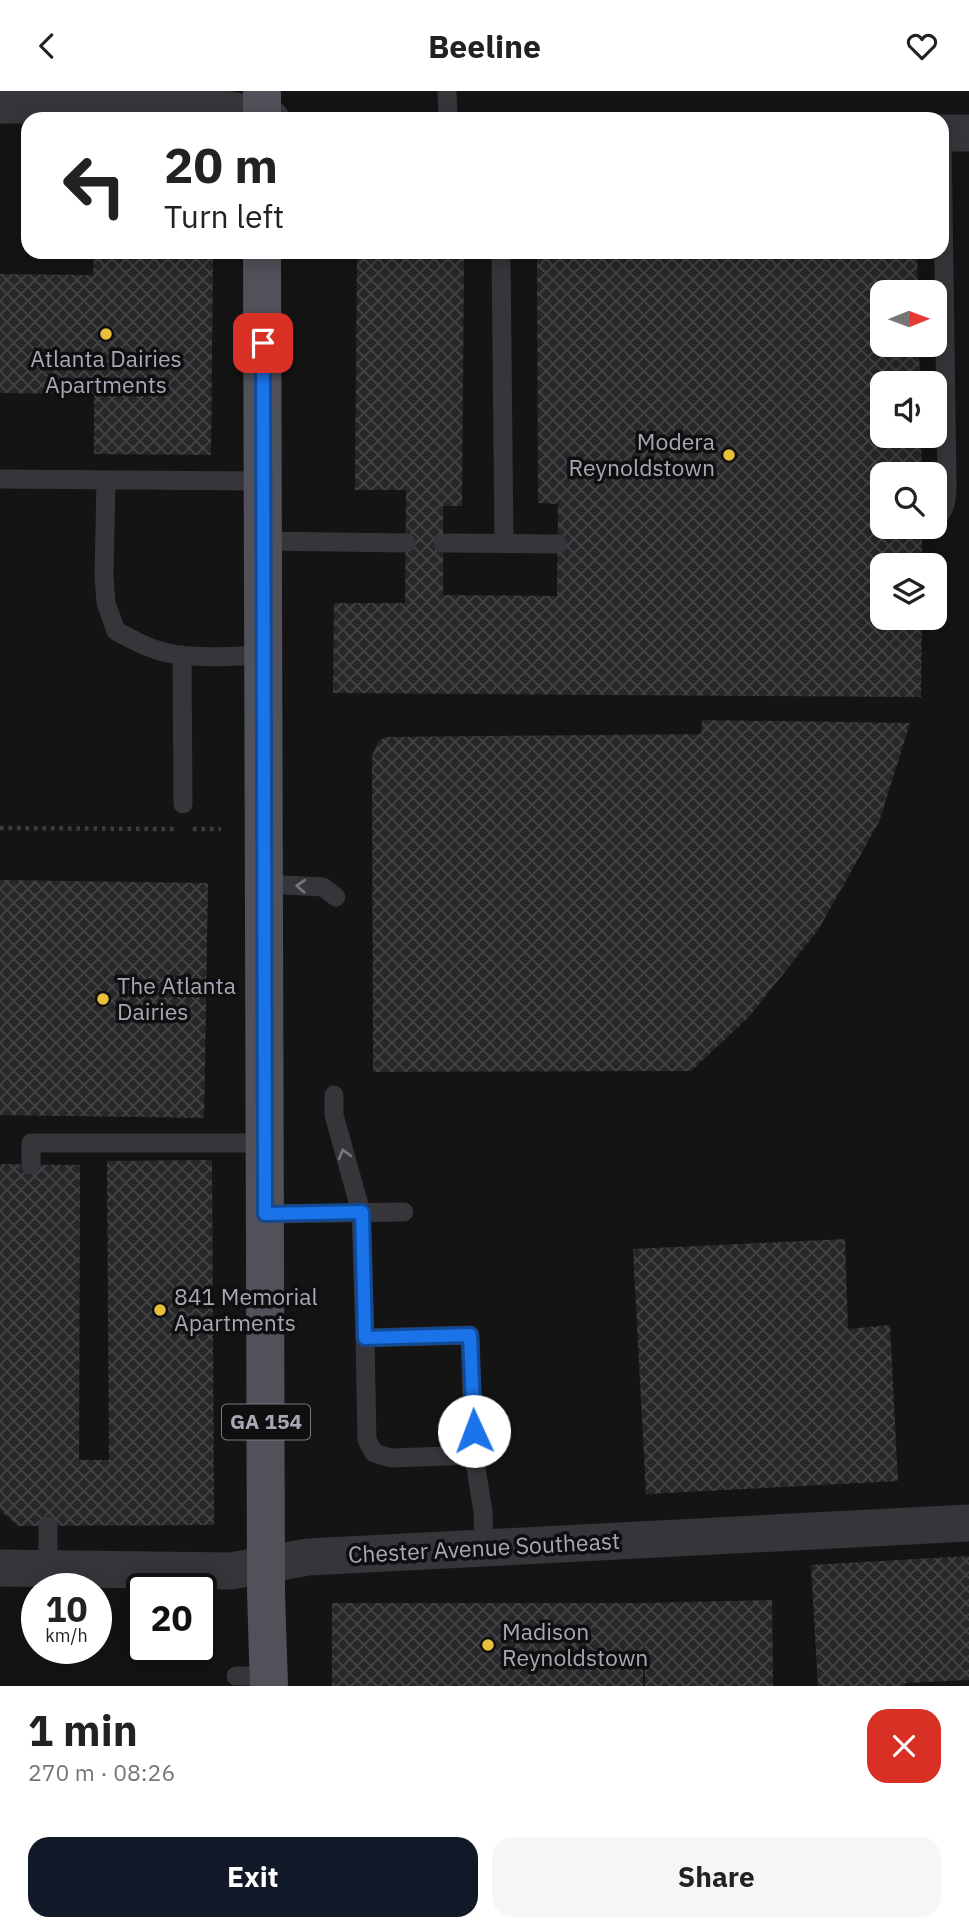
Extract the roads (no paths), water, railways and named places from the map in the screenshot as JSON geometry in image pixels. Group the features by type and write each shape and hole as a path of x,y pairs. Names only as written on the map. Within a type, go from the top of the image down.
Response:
{"main road":[{"name":"GA 154","path":"258,1679 266,1565 262,259"}],"street":[{"path":"0,105 212,106 264,112"},
{"path":"949,133 969,133"},
{"name":"Chester Avenue Southeast","path":"0,1568 231,1571 301,1558 969,1523"}],"lane":[{"path":"447,91 448,112"},
{"path":"501,259 504,544"},
{"path":"944,259 947,462"},
{"path":"0,479 263,481"},
{"path":"106,480 105,590 106,603 116,631 167,653 263,655"},
{"path":"263,541 406,543"},
{"path":"443,543 558,544"},
{"path":"182,655 183,804"},
{"path":"264,884 323,887 336,897"},
{"path":"334,1095 334,1115 362,1212 367,1440 374,1453 391,1458 474,1455"},
{"path":"31,1164 31,1143 265,1143"},
{"path":"265,1214 404,1212"},
{"path":"365,1338 470,1335 474,1455 484,1548"},
{"path":"48,1526 48,1568"}],"place":[{"name":"Atlanta Dairies Apartments","path":"106,334"},
{"name":"Modera Reynoldstown","path":"729,455"},
{"name":"The Atlanta Dairies","path":"103,999"},
{"name":"841 Memorial Apartments","path":"160,1310"},
{"name":"Madison Reynoldstown","path":"488,1645"}]}
